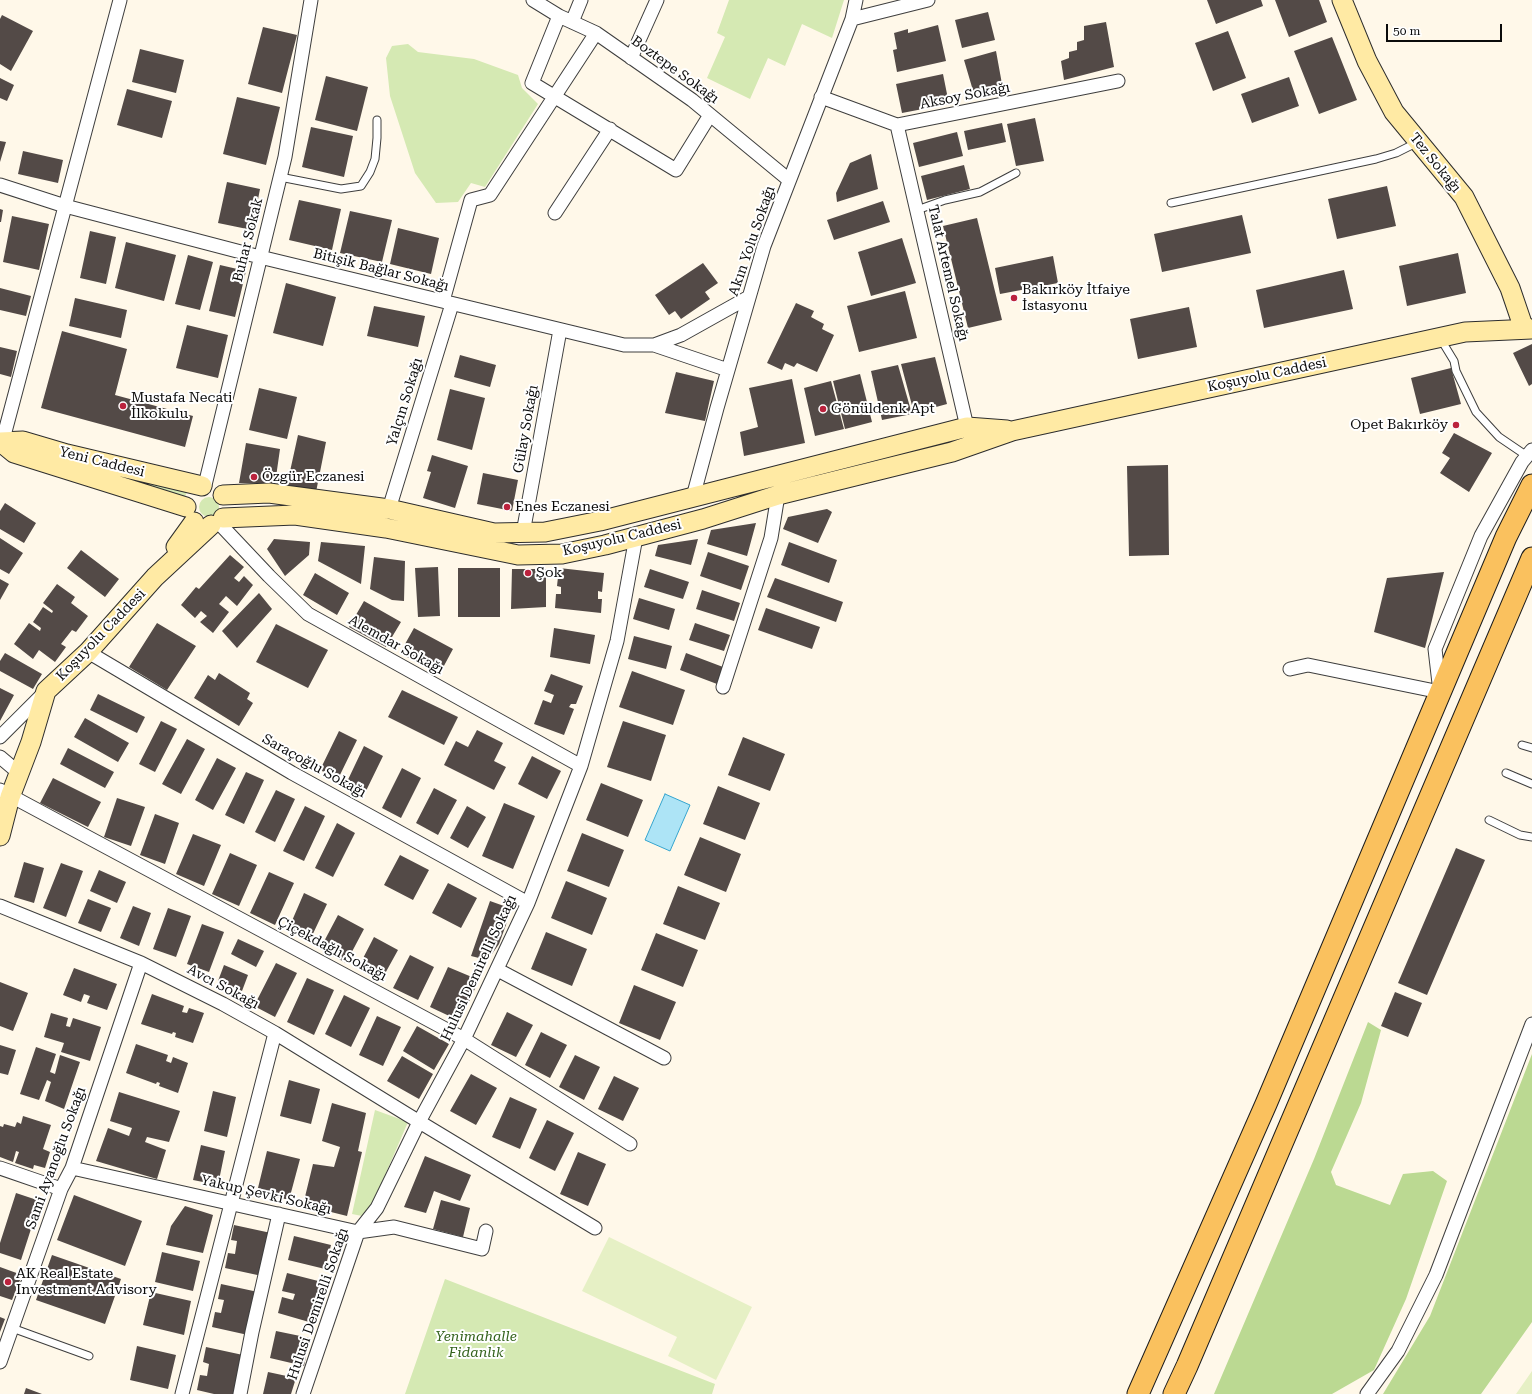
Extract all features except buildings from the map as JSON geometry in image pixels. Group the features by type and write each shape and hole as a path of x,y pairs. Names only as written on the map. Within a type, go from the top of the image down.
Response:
{"main road":[{"path":"1138,1394 1266,1104 1506,537 1532,485"},
{"path":"1174,1394 1532,558"}],"street":[{"path":"1,444 120,0"},
{"name":"Buhar Sokak","path":"204,486 285,157 311,0"},
{"name":"Boztepe Sokağı","path":"533,0 559,16 596,33 692,100 789,180"},
{"path":"572,22 581,0"},
{"path":"631,58 657,0"},
{"name":"Akın Yolu Sokağı","path":"693,497 764,246 852,19 856,0"},
{"path":"852,19 928,0"},
{"name":"Tez Sokağı","path":"1342,0 1367,61 1394,112 1464,197 1529,328"},
{"path":"559,16 532,83 676,170 710,116"},
{"path":"555,96 596,33"},
{"name":"Aksoy Sokağı","path":"897,126 1118,81"},
{"name":"Yalçın Sokağı","path":"389,509 447,303 471,200 490,195 555,96"},
{"path":"821,97 897,126"},
{"name":"Talat Artemel Sokağı","path":"897,126 967,427"},
{"path":"555,212 610,129"},
{"name":"Bitişik Bağlar Sokağı","path":"0,185 65,206 260,257 624,345 654,345 681,335 749,297"},
{"name":"Koşuyolu Caddesi","path":"0,737 88,652 206,519 294,515 386,528 518,555 562,554 605,545 702,519 778,495 952,452 1012,431 1465,332 1529,328"},
{"name":"Gülay Sokağı","path":"523,533 560,330"},
{"path":"654,345 728,370"},
{"name":"Koşuyolu Caddesi","path":"223,495 269,493 389,509 494,533 545,532 586,524 967,427 1012,431"},
{"name":"Yeni Caddesi","path":"1,444 23,441 67,454 204,486"},
{"name":"Yeni Caddesi","path":"1,444 14,453 206,519"},
{"path":"1290,669 1308,665 1440,692 1435,649 1481,536 1522,462 1530,453"},
{"path":"204,486 212,486 218,489 223,495 226,501 226,508 206,519 188,497 192,491 204,486"},
{"path":"723,687 771,538 778,495"},
{"path":"693,497 702,519"},
{"path":"386,528 389,509"},
{"name":"Alemdar Sokağı","path":"206,519 269,576 308,614 581,766"},
{"path":"518,555 523,533"},
{"name":"Hulusi Demirelli Sokağı","path":"304,1394 358,1232 377,1208 419,1122 464,1039 498,970 528,903 581,766 617,641 636,537"},
{"name":"Saraçoğlu Sokağı","path":"88,652 292,773 528,903"},
{"name":"Koşuyolu Caddesi","path":"0,836 5,794 19,773 31,742 46,692"},
{"path":"0,756 19,773"},
{"name":"Çiçekdağlı Sokağı","path":"5,794 317,959 464,1039 630,1144"},
{"name":"Avcı Sokağı","path":"0,906 141,963 223,1004 275,1033 595,1228"},
{"name":"Sami Ayanoğlu Sokağı","path":"0,1362 61,1189 72,1168 141,963"},
{"path":"498,970 664,1058"},
{"path":"1367,1394 1398,1351 1436,1275 1532,1024"},
{"path":"182,1394 275,1033"},
{"path":"0,1168 61,1189"},
{"name":"Yakup Şevki Sokağı","path":"72,1168 358,1232 394,1227 482,1249 486,1232"},
{"path":"240,1394 252,1332 279,1214"}],"lane":[{"path":"280,177 341,189 361,186 370,172 375,159 377,120"},
{"path":"1171,204 1376,159 1400,152 1418,142"},
{"path":"917,210 945,200 980,192 1016,173"},
{"path":"1440,338 1454,361 1456,371 1476,412 1499,437 1530,453"},
{"path":"1522,745 1532,748"},
{"path":"1506,773 1532,784"},
{"path":"1489,820 1520,835 1532,837"},
{"path":"12,1328 89,1356"}],"green space":[{"path":"729,0 844,0 832,38 802,24 785,66 768,58 750,99 707,78 725,37 717,33"},
{"path":"408,44 418,52 474,59 518,75 522,88 538,104 485,187 471,183 458,202 436,203 415,173 390,96 386,58 392,46"},
{"path":"117,475 187,492 184,499 116,477"},
{"path":"209,497 216,500 219,507 216,514 209,517 202,514 199,507 202,500"},
{"path":"1368,1022 1381,1030 1361,1103 1331,1172 1336,1185 1390,1205 1403,1174 1433,1171 1447,1181 1406,1299 1374,1370 1332,1394 1214,1394 1314,1159"},
{"path":"1532,1054 1532,1322 1481,1394 1383,1394 1430,1316"},
{"path":"375,1110 408,1122 367,1217 352,1214"},
{"path":"609,1237 752,1307 716,1380 668,1356 677,1337 582,1291"},
{"name":"Yenimahalle Fidanlık","path":"445,1279 715,1384 712,1394 405,1394"},
{"path":"1532,1371 1532,1394 1516,1394"}],"water":[{"path":"665,794 690,805 670,851 645,840"}],"place":[{"name":"Bakırköy İtfaiye İstasyonu","path":"1014,298"},
{"name":"Mustafa Necati İlkokulu","path":"123,406"},
{"name":"Gönüldenk Apt","path":"823,409"},
{"name":"Opet Bakırköy","path":"1456,425"},
{"name":"Özgür Eczanesi","path":"254,477"},
{"name":"Enes Eczanesi","path":"507,507"},
{"name":"Şok","path":"528,573"},
{"name":"AK Real Estate Investment Advisory","path":"8,1282"}]}
